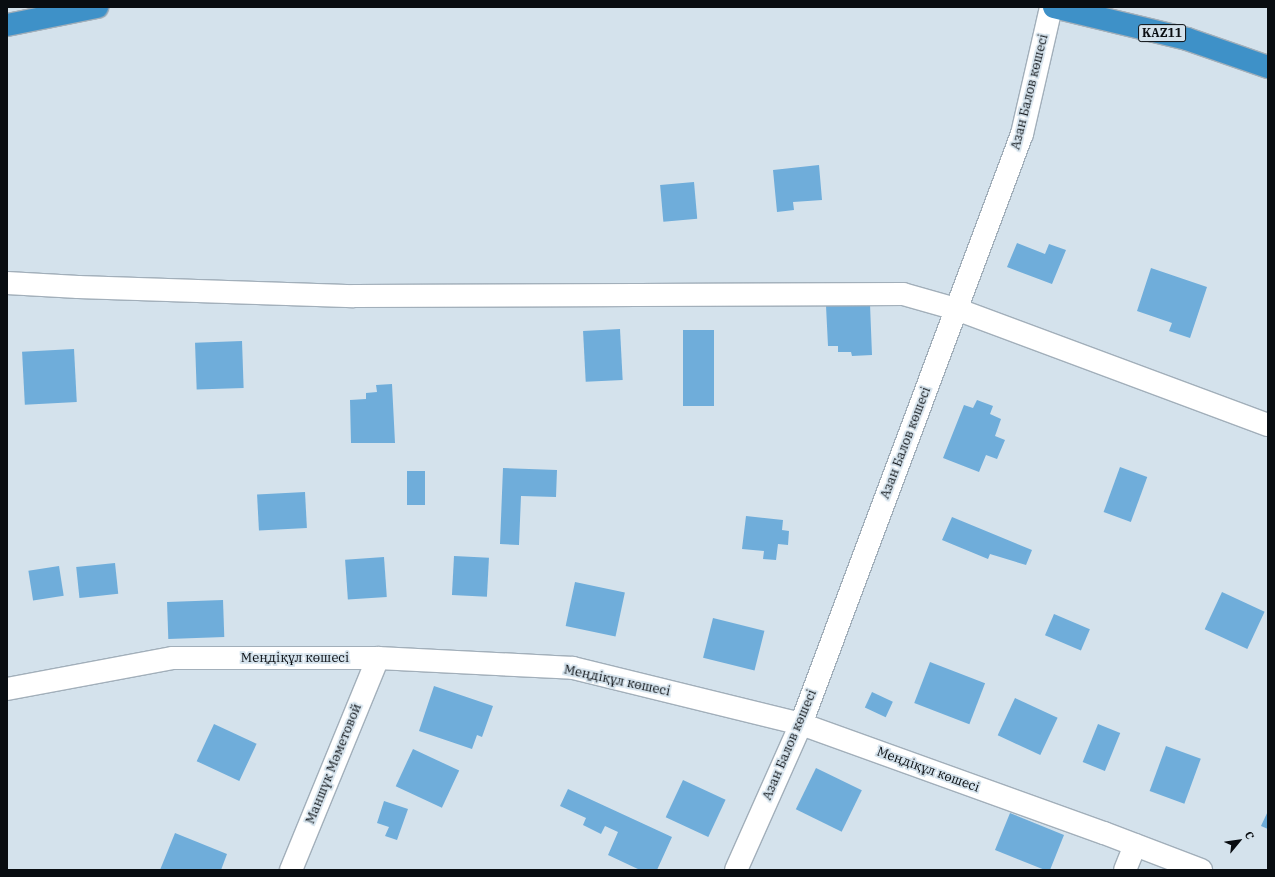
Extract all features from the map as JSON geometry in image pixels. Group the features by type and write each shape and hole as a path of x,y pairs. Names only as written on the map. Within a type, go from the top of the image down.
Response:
{"highway":[{"path":"7,24 96,7"},
{"name":"KAZ11","path":"1053,7 1187,39 1268,67"}],"street":[{"name":"Азан Балов көшесі","path":"736,870 801,724 1022,134 1053,7"},
{"path":"7,283 354,296 903,294 956,309 1268,425"},
{"name":"Меңдіқұл көшесі","path":"7,690 173,658 378,658 573,668 801,724 1201,870"},
{"name":"Маншүк Мәметовой","path":"291,870 378,658"},
{"path":"1125,870 1136,845"}],"building":[{"path":"819,165 822,200 793,202 794,210 777,212 773,170"},
{"path":"694,182 697,219 663,222 660,185"},
{"path":"1017,243 1045,254 1049,244 1066,250 1052,284 1007,267"},
{"path":"1151,268 1207,287 1190,338 1169,331 1172,323 1137,311"},
{"path":"870,304 872,355 852,356 851,352 838,352 838,346 828,346 826,306"},
{"path":"620,329 623,380 586,382 583,331"},
{"path":"683,330 714,330 714,406 683,406"},
{"path":"242,341 244,388 197,390 195,343"},
{"path":"74,349 77,402 25,405 22,352"},
{"path":"392,384 395,443 351,443 350,400 366,399 366,393 377,392 376,385"},
{"path":"977,400 993,406 990,414 1001,419 995,436 1005,440 997,459 986,455 979,472 943,458 964,405 973,408"},
{"path":"1120,467 1147,477 1131,522 1104,512"},
{"path":"503,468 557,470 556,497 521,496 519,545 500,544"},
{"path":"407,471 425,471 425,505 407,505"},
{"path":"305,492 307,528 259,530 257,495"},
{"path":"746,516 783,520 782,530 789,531 788,545 778,544 776,560 763,559 764,551 742,549"},
{"path":"952,517 1032,550 1026,565 990,554 988,559 942,540"},
{"path":"454,556 489,558 487,597 452,595"},
{"path":"384,557 387,597 348,600 345,560"},
{"path":"115,563 118,594 79,598 76,567"},
{"path":"59,566 64,596 33,600 28,571"},
{"path":"575,582 625,593 616,637 566,626"},
{"path":"1222,592 1265,612 1247,649 1205,629"},
{"path":"223,600 224,637 168,639 167,602"},
{"path":"1054,614 1090,629 1081,650 1045,635"},
{"path":"713,618 764,631 755,671 703,658"},
{"path":"930,662 985,683 969,724 914,703"},
{"path":"434,686 493,706 482,737 477,735 472,749 419,731"},
{"path":"872,692 893,702 886,717 865,707"},
{"path":"1015,698 1058,718 1040,755 998,735"},
{"path":"214,724 257,744 239,781 197,761"},
{"path":"1098,724 1120,733 1105,771 1083,762"},
{"path":"1166,746 1201,759 1184,804 1150,791"},
{"path":"413,749 459,771 442,808 396,786"},
{"path":"816,768 862,790 842,832 796,809"},
{"path":"683,780 726,800 708,837 666,817"},
{"path":"568,789 672,837 657,870 640,870 608,855 618,832 605,826 601,834 583,825 586,818 560,806"},
{"path":"384,801 408,809 397,840 385,836 389,827 377,823"},
{"path":"1268,811 1268,829 1261,826"},
{"path":"1010,813 1064,835 1050,870 1045,870 995,850"},
{"path":"175,833 227,854 221,870 160,870"}]}
